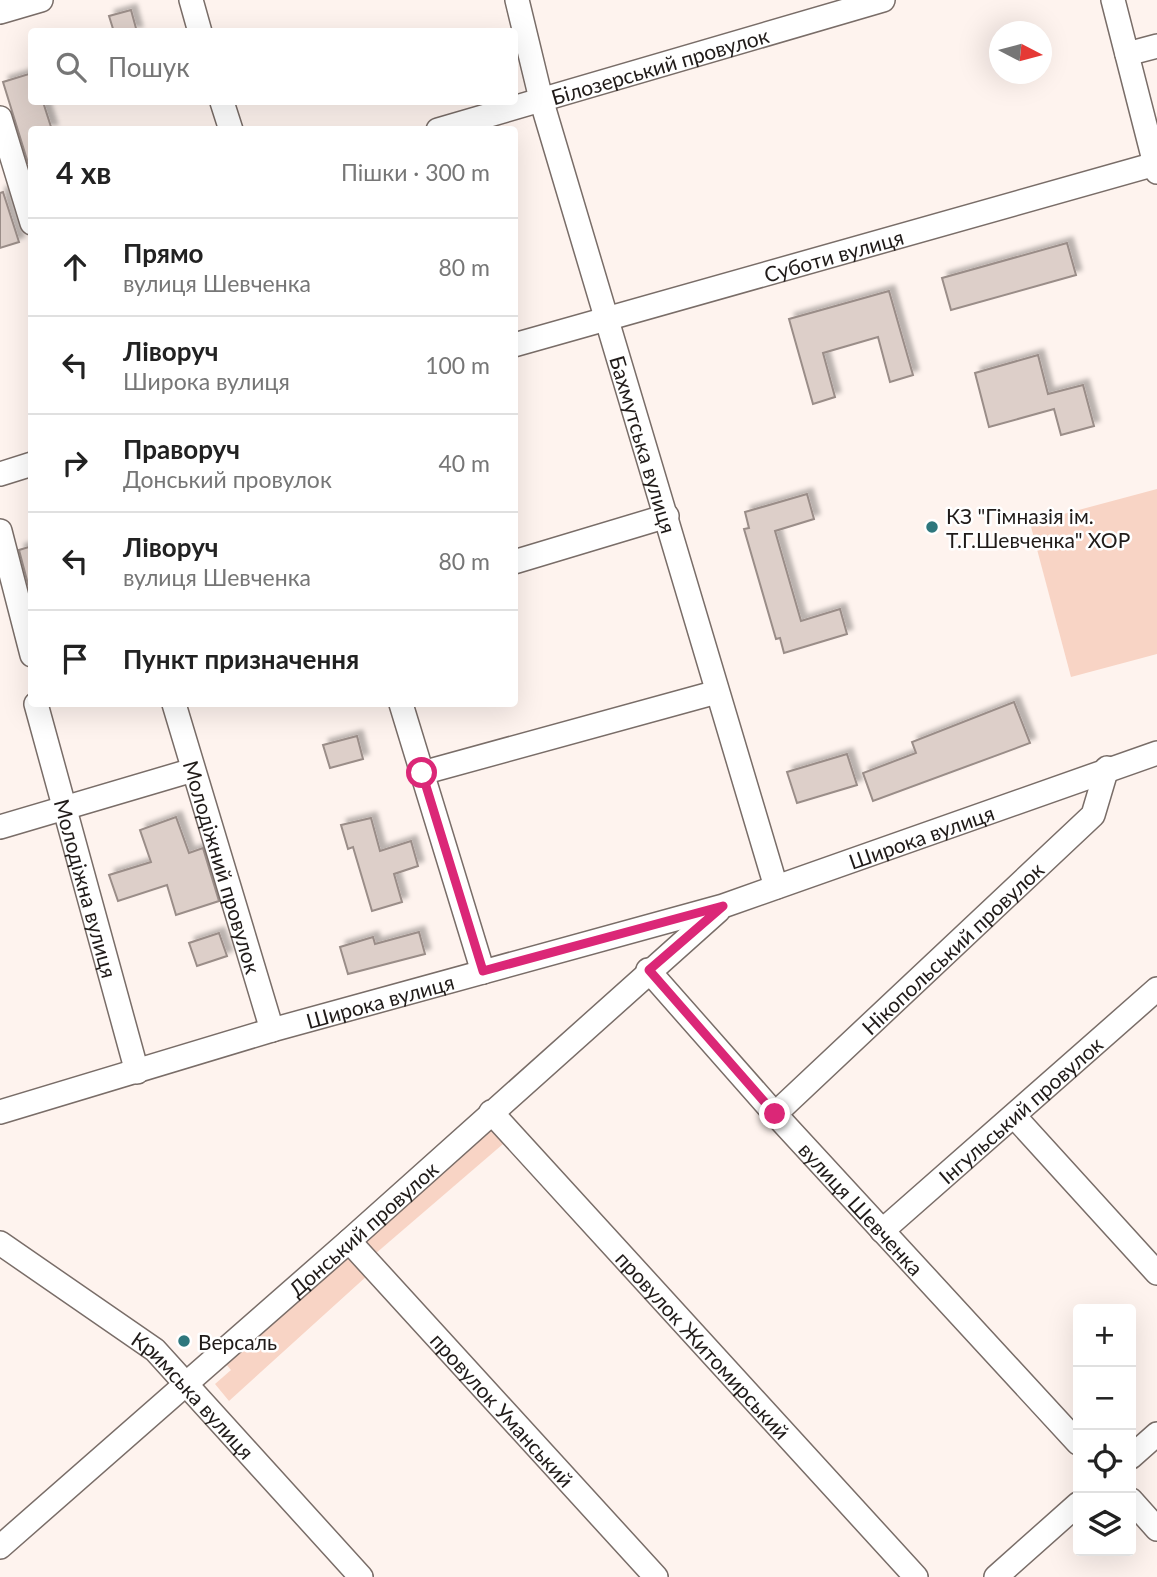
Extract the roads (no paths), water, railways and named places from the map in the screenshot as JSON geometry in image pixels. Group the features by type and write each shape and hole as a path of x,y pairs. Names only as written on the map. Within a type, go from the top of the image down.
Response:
{"street":[{"path":"191,0 200,28"},
{"name":"Бахмутська вулиця","path":"517,0 541,99 776,887"},
{"name":"Білозерський провулок","path":"451,126 883,0"},
{"path":"1113,0 1153,136 1156,168"},
{"path":"1127,54 1157,46"},
{"path":"223,105 230,126"},
{"path":"0,118 28,210"},
{"name":"Суботи вулиця","path":"518,344 1156,168"},
{"path":"0,474 28,465"},
{"path":"518,561 667,516"},
{"path":"0,531 28,640"},
{"path":"422,773 717,692"},
{"name":"Молодіжна вулиця","path":"37,707 137,1072"},
{"name":"Молодіжний провулок","path":"175,707 272,1030"},
{"path":"402,707 483,971"},
{"name":"Широка вулиця","path":"0,1112 272,1030 723,906 1107,768 1157,753"},
{"name":"Нікопольський провулок","path":"775,1114 1093,815 1107,768"},
{"path":"0,827 193,770"},
{"name":"Донський провулок","path":"0,1547 349,1241 723,906"},
{"name":"вулиця Шевченка","path":"649,970 881,1231 1073,1438"},
{"name":"Інгульський провулок","path":"881,1231 1015,1117 1157,989"},
{"name":"провулок Житомирський","path":"491,1112 916,1577"},
{"path":"1015,1117 1157,1273"},
{"name":"провулок Уманський","path":"349,1241 656,1577"},
{"name":"Кримська вулиця","path":"0,1243 155,1350 361,1577"},
{"path":"1136,1453 1157,1434"},
{"path":"1136,1506 1157,1529"},
{"path":"996,1577 1073,1508"}],"place":[{"name":"КЗ \"Гімназія ім. Т.Г.Шевченка\" ХОР","path":"932,527"},
{"name":"Версаль","path":"184,1341"}]}
